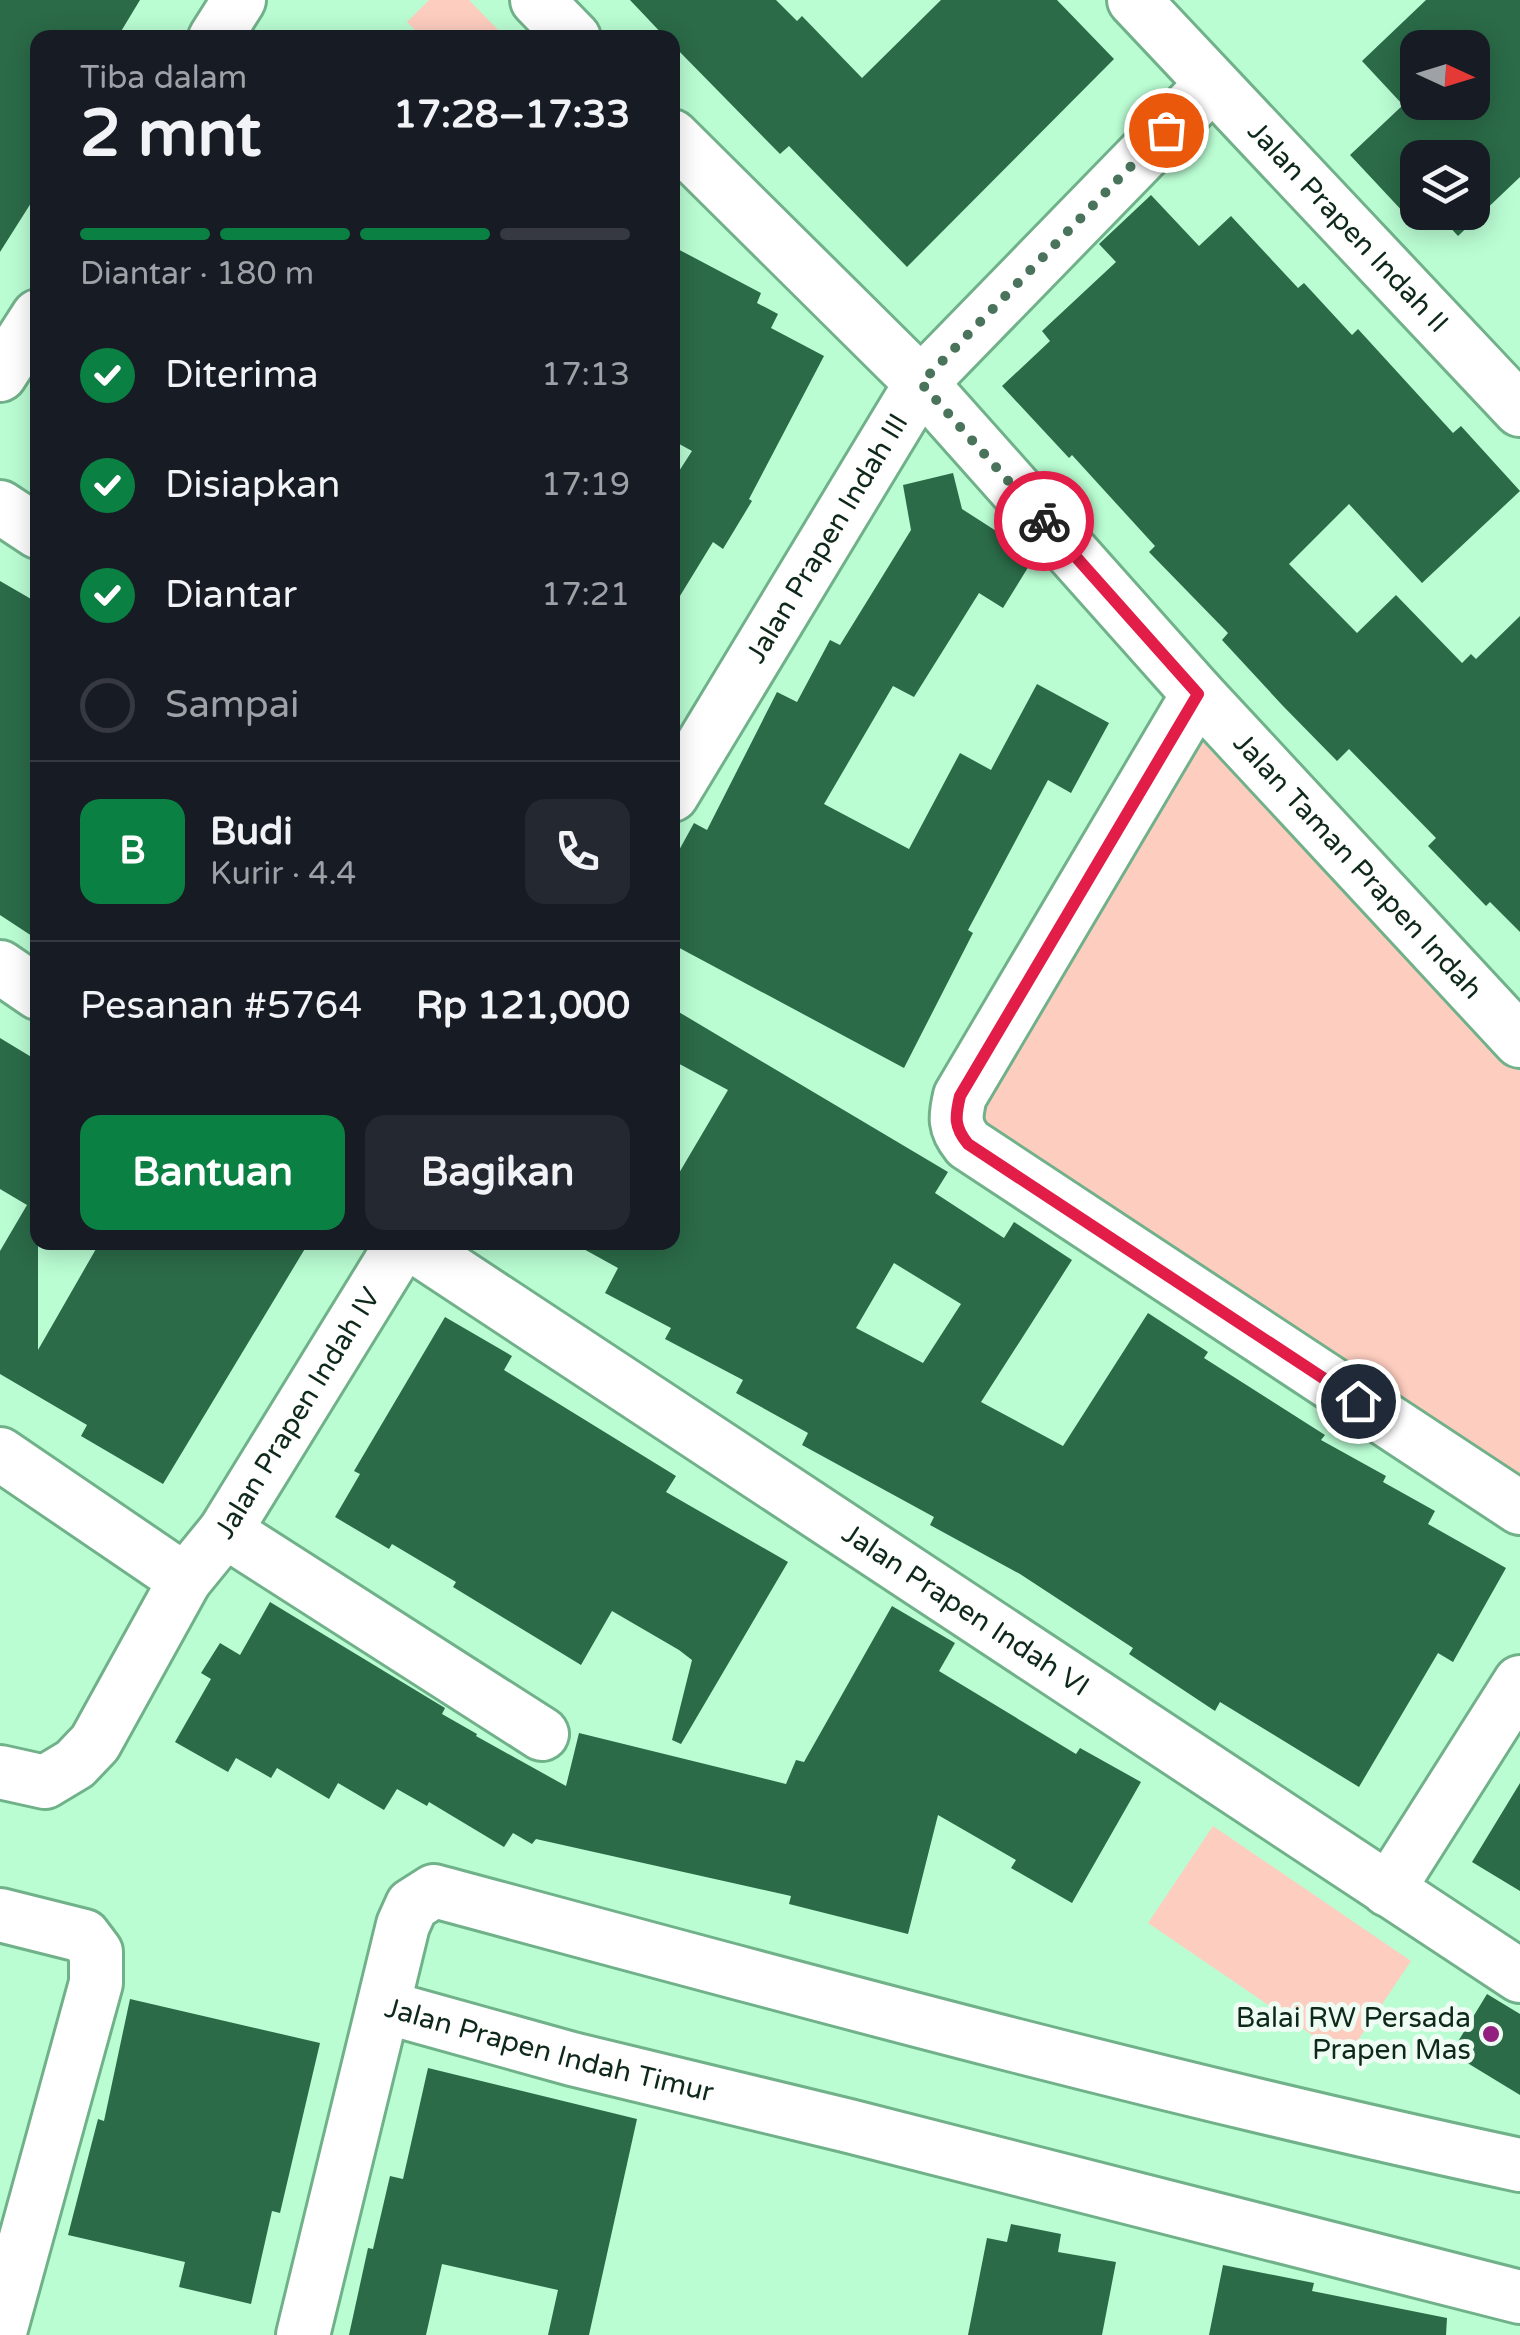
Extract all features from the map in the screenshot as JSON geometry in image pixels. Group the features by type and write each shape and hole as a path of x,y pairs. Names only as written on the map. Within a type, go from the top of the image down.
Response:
{"street":[{"path":"220,30 239,0"},
{"path":"537,0 566,30"},
{"name":"Jalan Prapen Indah II","path":"1134,0 1520,410"},
{"name":"Jalan Prapen Indah III","path":"680,782 921,383 1212,84"},
{"name":"Jalan Taman Prapen Indah","path":"680,144 921,383 1198,694 1520,1041"},
{"path":"0,375 30,328"},
{"path":"0,507 30,527"},
{"path":"1198,694 960,1096 955,1116 958,1132 968,1144 1520,1508"},
{"path":"0,968 30,988"},
{"name":"Jalan Prapen Indah IV","path":"22,1777 75,1764 95,1743 185,1580 225,1530 401,1250"},
{"name":"Jalan Prapen Indah VI","path":"418,1250 1520,1976"},
{"path":"0,1454 185,1580"},
{"path":"225,1530 542,1734"},
{"path":"1388,1890 1520,1682"},
{"name":"Jalan Prapen Indah Timur","path":"1520,2164 955,2031 434,1891 412,1905 403,1925 385,2007 572,2060 850,2126 1520,2297"},
{"path":"0,1914 84,1936 96,1952 96,1983 0,2332"},
{"path":"303,2335 385,2007"}],"shaded area":[{"path":"429,0 469,0 498,30 415,30 407,22"},
{"path":"1203,740 1520,1066 1520,1483 977,1119"},
{"path":"1213,1826 1411,1961 1346,2058 1148,1923"}],"building":[{"path":"0,0 140,0 122,30 30,30 30,205 0,252"},
{"path":"630,0 776,0 797,21 802,16 862,78 941,0 1057,0 1114,59 907,267 789,146 780,154 680,52 680,30 658,30"},
{"path":"1426,0 1520,0 1520,177 1490,206 1490,140 1400,140 1400,209 1350,155 1400,108 1400,120 1490,120 1490,30 1400,30 1400,102 1362,61"},
{"path":"1151,195 1199,246 1231,216 1298,288 1304,283 1352,335 1358,329 1453,433 1461,426 1520,491 1422,583 1349,504 1289,564 1357,633 1396,595 1462,663 1471,654 1476,659 1520,616 1520,932 1490,902 1486,906 1428,846 1436,838 1349,749 1337,761 1283,706 1222,640 1228,633 1149,552 1155,546 1002,386 1050,341 1042,331 1116,262 1099,244"},
{"path":"680,250 761,293 757,303 778,314 771,328 824,356 749,499 752,501 723,549 713,542 680,596 680,470 692,451 680,444"},
{"path":"953,473 962,509 1035,556 1003,608 979,593 914,697 893,686 824,804 909,849 960,753 991,770 1037,684 1109,723 1071,793 1048,780 968,930 973,933 904,1068 680,948 680,848 694,823 707,830 777,692 797,702 830,640 840,645 911,530 903,485"},
{"path":"0,581 30,598 30,935 0,915"},
{"path":"680,1013 948,1172 935,1193 1004,1238 1014,1222 1072,1260 981,1402 1063,1446 1148,1313 1208,1352 1204,1358 1325,1435 1321,1440 1386,1476 1383,1482 1435,1511 1428,1524 1506,1568 1453,1662 1438,1653 1359,1787 1220,1702 1215,1711 1129,1654 1133,1648 1020,1574 930,1525 934,1517 802,1445 808,1433 736,1393 743,1380 665,1339 671,1328 605,1293 618,1268 585,1250 680,1250 680,1171 728,1090 680,1064","holes":["894,1263 961,1304 923,1363 856,1328"]},
{"path":"0,1038 30,1056 30,1250 38,1250 38,1350 95,1250 304,1250 163,1484 81,1436 87,1425 0,1374 0,1251 27,1205 0,1189"},
{"path":"445,1317 512,1356 504,1370 676,1476 666,1492 788,1562 681,1744 672,1740 692,1660 679,1650 612,1611 581,1665 453,1587 456,1582 392,1544 389,1549 335,1517 360,1474 354,1471"},
{"path":"270,1602 445,1708 442,1714 476,1736 566,1786 579,1733 786,1784 796,1760 804,1762 892,1606 955,1643 939,1671 1076,1754 1080,1748 1141,1782 1072,1903 1011,1868 1016,1860 938,1815 908,1934 789,1904 791,1896 536,1839 532,1844 513,1833 504,1847 429,1802 427,1806 397,1789 384,1810 338,1783 329,1799 277,1768 271,1778 236,1758 228,1772 175,1742 211,1679 201,1673 220,1643 240,1655"},
{"path":"1520,1783 1520,1891 1472,1862"},
{"name":"Balai RW Persada Prapen Mas","path":"1487,1994 1520,2014 1520,2095 1451,2053"},
{"path":"130,1999 320,2043 280,2213 272,2211 251,2304 179,2287 185,2262 68,2235 98,2119 104,2121"},
{"path":"428,2068 637,2119 589,2335 548,2335 558,2290 442,2264 426,2335 349,2335 368,2248 373,2249 390,2176 403,2179"},
{"path":"1011,2224 1061,2234 1058,2252 1116,2262 1102,2335 968,2335 987,2238 1007,2242"},
{"path":"1223,2265 1314,2283 1312,2291 1447,2318 1446,2335 1209,2335"}],"way so far":[{"path":"1044,521 921,383 1166,130"}],"place":[{"name":"Balai RW Persada Prapen Mas","path":"1491,2034"}],"route":[{"path":"1044,521 1198,694 960,1096 955,1116 958,1132 968,1144 1358,1401"}]}
